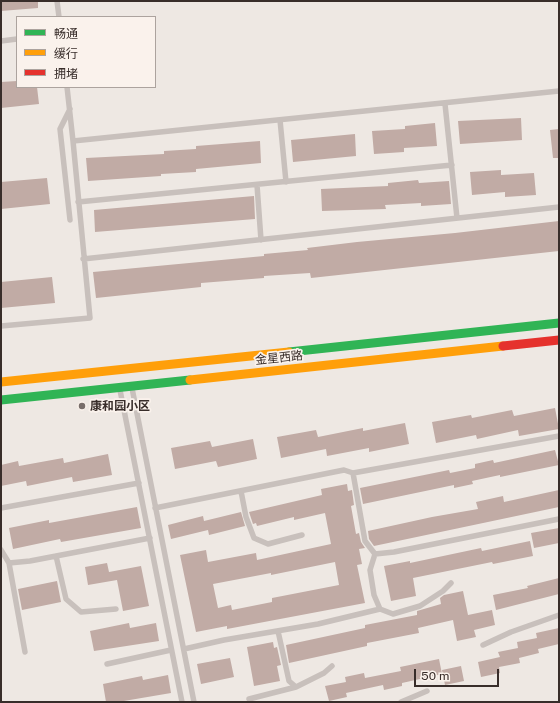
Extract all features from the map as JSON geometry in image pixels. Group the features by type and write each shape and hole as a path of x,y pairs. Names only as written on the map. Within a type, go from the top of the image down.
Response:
{"main road":[{"name":"金星西路","path":"1,382 559,323"},
{"name":"金星西路","path":"1,400 559,340"}],"lane":[{"path":"57,1 59,16"},
{"path":"1,41 16,39"},
{"path":"1,326 90,318 67,88"},
{"path":"73,141 445,104 559,91"},
{"path":"445,104 457,218"},
{"path":"70,109 60,129 70,220"},
{"path":"280,120 286,182"},
{"path":"78,202 452,165"},
{"path":"257,185 261,240"},
{"path":"83,259 559,207"},
{"path":"131,386 194,702"},
{"path":"120,388 182,702"},
{"path":"155,508 344,470 353,473 559,436"},
{"path":"353,473 365,541 375,554"},
{"path":"1,508 139,483"},
{"path":"241,491 246,517 254,538 268,544 302,535"},
{"path":"375,554 394,552 559,519"},
{"path":"9,563 56,556 150,538"},
{"path":"1,550 9,563 25,652"},
{"path":"375,554 370,570 374,595 380,609"},
{"path":"56,556 66,599 81,612 116,609"},
{"path":"184,649 224,640 352,617 380,609 393,614 420,606 443,591 451,582"},
{"path":"483,646 511,632 559,616"},
{"path":"278,631 289,681 296,687"},
{"path":"107,664 171,650"},
{"path":"249,699 296,687 324,673 332,666"},
{"path":"400,702 427,691"}],"building":[{"path":"1,1 38,1 38,8 1,11"},
{"path":"16,81 16,88 37,88 39,104 1,108 1,82"},
{"path":"521,118 522,140 460,144 458,121"},
{"path":"435,123 437,146 404,148 404,152 374,154 372,131 405,129 405,126"},
{"path":"559,129 559,158 553,158 550,130"},
{"path":"355,134 356,156 293,162 291,140"},
{"path":"260,141 261,163 196,169 196,172 161,174 161,176 88,181 86,158 164,154 164,151 196,149 196,146"},
{"path":"501,170 501,175 534,173 536,195 505,197 505,192 472,195 470,172"},
{"path":"47,178 50,204 1,209 1,182"},
{"path":"418,180 419,183 449,181 451,204 421,206 421,203 385,205 386,209 322,211 321,189 388,186 388,183"},
{"path":"254,196 255,219 95,232 94,210"},
{"path":"559,221 559,251 311,278 310,273 264,276 264,278 201,283 201,287 96,298 93,272 264,256 264,254 308,250 307,248 357,242"},
{"path":"52,277 55,303 1,308 1,282"},
{"path":"555,408 559,429 519,436 518,430 477,439 476,435 436,443 432,422 471,415 472,418 512,410 514,416"},
{"path":"405,423 409,444 369,452 369,448 327,456 326,449 281,458 277,437 316,430 318,437 363,428 363,431"},
{"path":"253,439 257,459 218,467 216,461 175,469 171,448 210,441 212,447"},
{"path":"555,450 559,465 472,481 473,484 454,488 454,485 363,504 360,488 449,470 450,473 475,468 475,464 493,460 494,463"},
{"path":"108,454 112,475 73,482 72,477 27,486 26,481 1,486 1,465 18,461 19,466 63,458 64,463"},
{"path":"347,484 348,491 352,490 354,505 351,506 356,534 359,533 361,542 365,548 359,549 362,564 357,565 365,603 227,629 227,626 196,632 180,555 206,550 208,562 256,553 257,560 331,544 325,513 294,520 294,517 257,526 256,523 253,524 249,512 322,495 321,489","holes":["335,562 339,585 272,598 272,602 232,610 231,605 218,608 213,584 271,573 271,575"]},
{"path":"559,490 559,507 374,546 369,539 368,531 478,509 476,502 503,496 504,502"},
{"path":"137,507 141,528 61,542 60,539 13,549 9,528 49,520 49,523"},
{"path":"241,512 245,526 209,535 208,530 171,539 168,525 203,516 204,521"},
{"path":"559,528 559,543 534,548 531,533"},
{"path":"530,541 533,556 493,564 492,562 413,578 416,596 391,601 384,566 410,561 410,563 481,548 482,551"},
{"path":"107,563 109,572 141,566 149,606 123,611 117,580 88,585 85,567"},
{"path":"559,578 559,594 496,610 493,595 528,588 527,586"},
{"path":"57,581 61,602 22,610 18,589"},
{"path":"463,591 468,615 492,610 495,625 474,630 476,637 457,641 453,620 418,628 419,633 367,643 367,646 289,663 286,645 365,628 365,625 417,615 417,611 441,604 440,598 444,595"},
{"path":"129,623 130,628 156,623 159,641 94,651 90,631"},
{"path":"559,628 559,644 538,649 539,653 519,658 520,663 499,667 500,673 481,677 478,662 500,657 498,652 518,648 517,642 537,638 536,633"},
{"path":"273,642 274,648 277,647 281,665 277,666 280,681 254,686 247,647"},
{"path":"230,658 234,677 201,684 197,664"},
{"path":"439,659 442,674 402,683 402,686 384,690 383,685 346,693 347,697 329,701 325,686 346,682 345,677 364,673 365,678 401,671 400,667"},
{"path":"461,666 464,681 445,685 442,670"},
{"path":"168,675 171,693 118,702 106,702 103,684 142,676 143,680"}],"traffic: fast":[{"path":"289,352 559,323"},
{"path":"1,400 190,380"}],"traffic: slow":[{"path":"190,380 503,346"},
{"path":"1,382 289,352"}],"traffic: jam":[{"path":"503,346 559,340"}],"place":[{"name":"康和园小区","path":"82,406"}]}
